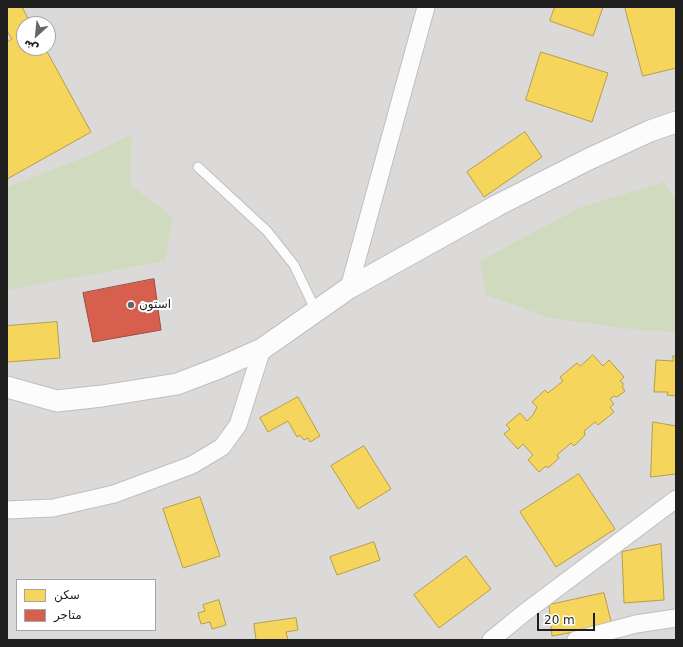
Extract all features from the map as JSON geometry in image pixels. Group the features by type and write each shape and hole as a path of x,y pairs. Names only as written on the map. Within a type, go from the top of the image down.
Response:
{"street":[{"path":"349,288 426,7"},
{"path":"7,387 57,401 102,396 177,384 219,368 262,349 349,288 505,202 616,146 650,131 676,122"},
{"path":"7,510 53,508 114,494 192,465 222,447 238,425 262,349"},
{"path":"491,640 524,613 676,499"},
{"path":"576,640 636,624 676,618"}],"lane":[{"path":"198,167 267,231 294,265 316,311"}],"shaded area":[{"path":"7,7 676,7 676,640 7,640"}],"green space":[{"path":"132,134 130,184 173,218 165,261 7,290 7,187 88,156"},
{"path":"664,182 676,201 676,332 638,330 550,318 486,295 480,261 581,207"}],"building: سكن":[{"path":"7,7 22,7 27,16 16,16 16,56 49,56 91,132 7,179 7,42 12,39 7,31"},
{"path":"555,7 603,7 593,36 550,21"},
{"path":"625,7 676,7 676,68 643,76"},
{"path":"541,52 608,73 592,122 526,100"},
{"path":"525,132 542,157 484,197 467,172"},
{"path":"57,322 60,358 7,362 7,326"},
{"path":"593,355 603,366 609,360 624,377 620,381 623,383 622,387 625,391 617,397 614,396 610,399 614,404 610,407 614,412 598,425 595,422 584,431 585,435 574,446 571,443 557,455 559,458 548,468 546,466 539,472 528,460 533,455 523,444 518,449 504,434 510,429 506,425 520,413 527,421 533,415 537,407 532,402 545,390 548,393 563,381 560,377 577,363 580,366"},
{"path":"673,356 676,356 676,396 667,395 668,392 654,392 656,360 673,361"},
{"path":"298,397 320,436 310,442 308,438 304,440 300,435 297,437 288,421 268,432 260,418"},
{"path":"653,422 676,426 676,474 651,477"},
{"path":"364,446 391,489 358,509 331,466"},
{"path":"579,474 615,529 556,567 520,512"},
{"path":"200,497 220,556 183,568 163,509"},
{"path":"374,542 380,560 337,575 330,557"},
{"path":"661,544 664,600 624,603 622,552"},
{"path":"466,556 491,589 439,628 414,595"},
{"path":"604,593 612,625 552,636 549,605"},
{"path":"219,600 226,625 212,629 210,622 201,624 198,613 205,611 203,605"},
{"path":"296,618 298,630 286,632 288,640 256,640 254,624"}],"building: متاجر":[{"path":"154,279 161,330 93,342 83,293"}],"place":[{"name":"استون","path":"131,305"}]}
